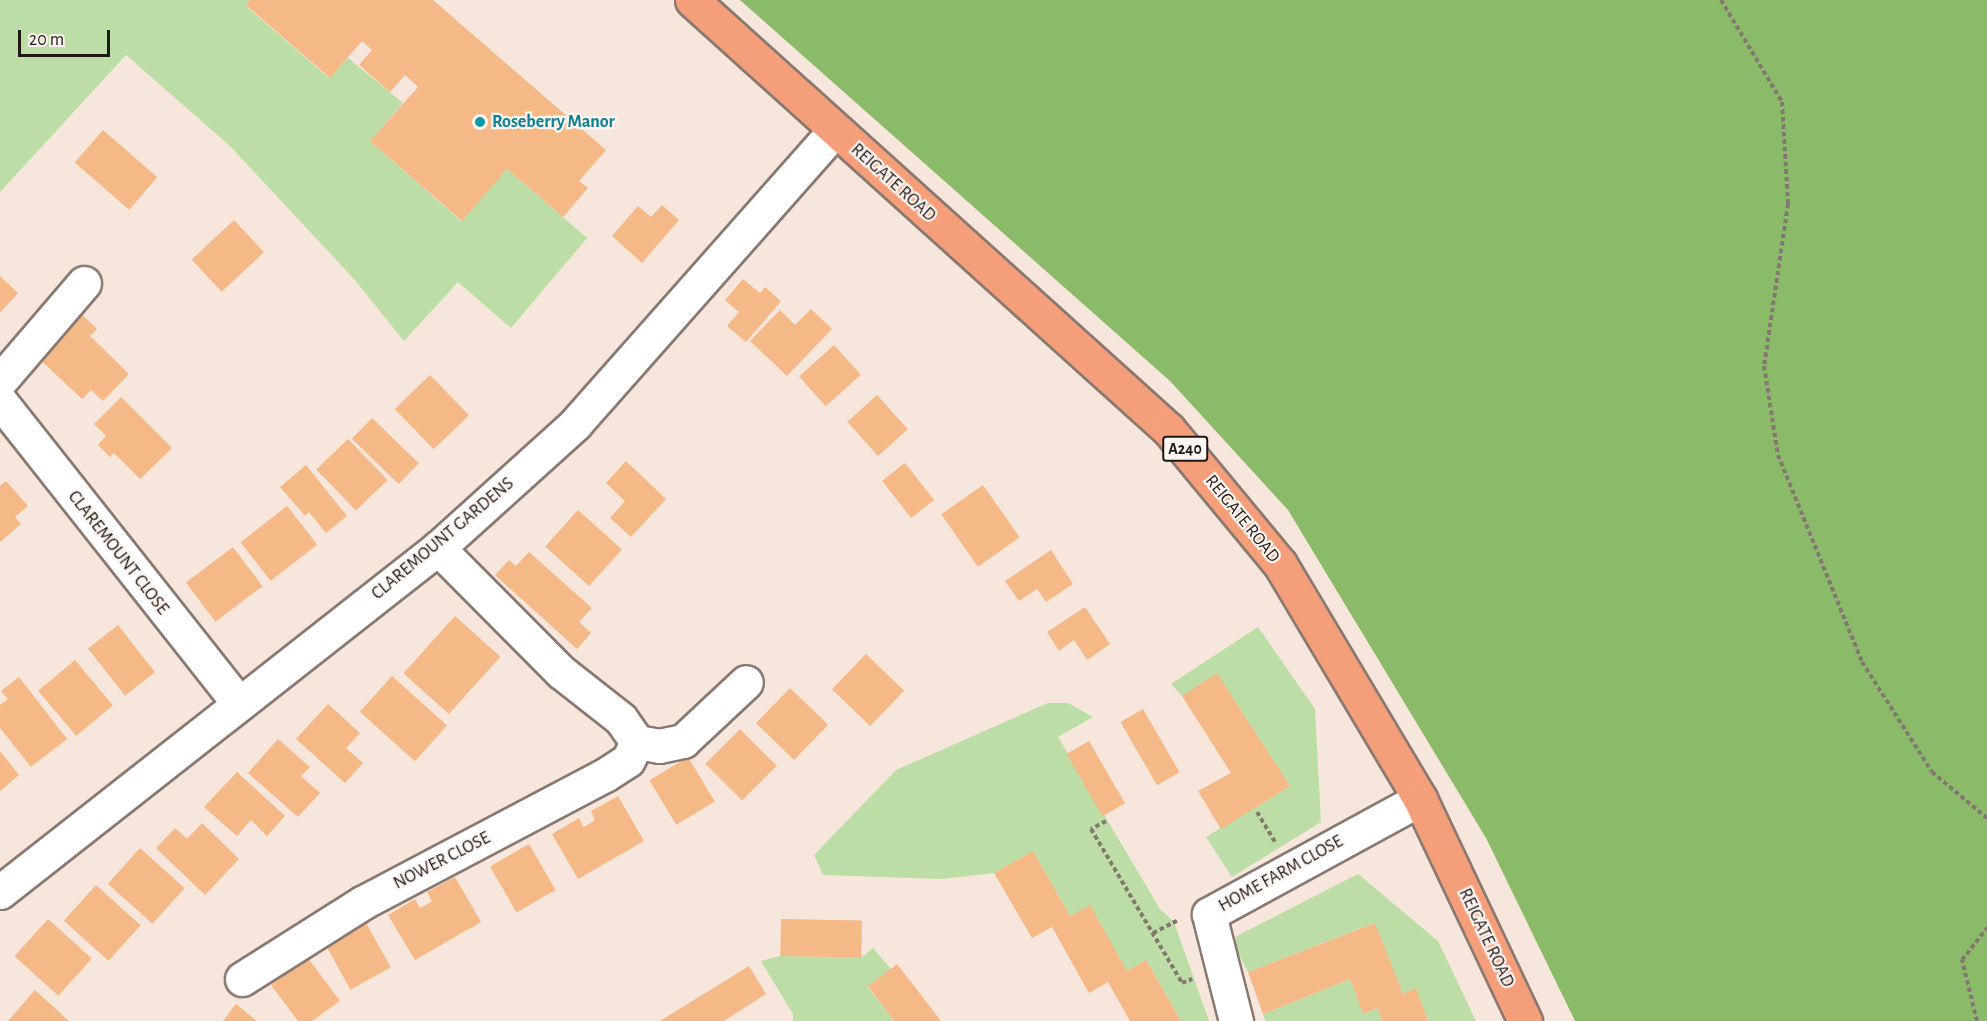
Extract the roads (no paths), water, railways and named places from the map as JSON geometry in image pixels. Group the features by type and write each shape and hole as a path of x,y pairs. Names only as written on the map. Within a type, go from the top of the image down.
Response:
{"highway":[{"name":"REIGATE ROAD","path":"692,0 1169,430 1280,564 1420,799 1525,1021"}],"street":[{"name":"CLAREMOUNT GARDENS","path":"0,892 438,548 575,424 834,130"},
{"path":"0,381 84,283"},
{"name":"CLAREMOUNT CLOSE","path":"0,401 239,704"},
{"path":"438,548 561,672 621,718 637,742 659,746 683,741 746,682"},
{"name":"NOWER CLOSE","path":"242,979 363,903 605,775 628,760 637,742"},
{"name":"HOME FARM CLOSE","path":"1236,1021 1209,914 1420,799"}],"place":[{"name":"Roseberry Manor","path":"480,122"}]}
